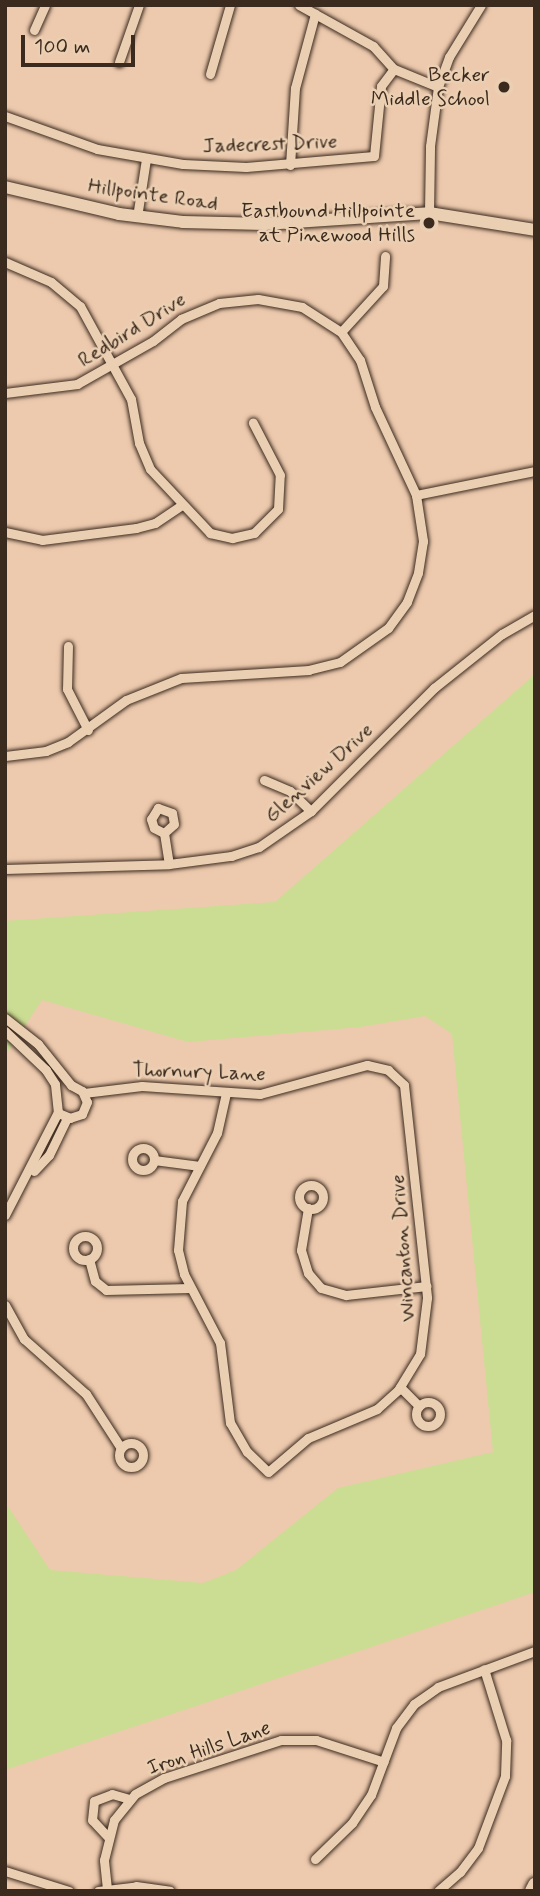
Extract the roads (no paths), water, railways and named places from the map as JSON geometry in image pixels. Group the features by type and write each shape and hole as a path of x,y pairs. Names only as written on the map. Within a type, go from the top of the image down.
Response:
{"main road":[{"path":"532,1891 535,1885"}],"street":[{"path":"34,30 45,5"},
{"path":"119,62 139,5"},
{"path":"209,74 230,5"},
{"path":"299,5 373,46 394,69 438,88"},
{"path":"429,213 430,146 438,88 449,58 481,5"},
{"path":"290,165 295,88 315,14"},
{"name":"Jadecrest Drive","path":"5,116 47,134 146,159 233,166 290,165 374,156 381,86 394,69"},
{"path":"137,217 146,159"},
{"name":"Hillpointe Road","path":"5,178 58,200"},
{"name":"Hillpointe Road","path":"5,187 137,217 240,225 429,213 535,230"},
{"path":"341,332 383,286 384,256"},
{"path":"5,262 66,293 114,364 131,399 139,443 150,469 199,527 221,537 254,533 272,519 281,498 280,475 253,423"},
{"name":"Redbird Drive","path":"5,393 77,384 114,364 181,318 219,303 281,301 312,312 341,332 360,359 375,407 416,495 423,541 418,573 407,602 367,647 340,662 309,670 172,680 126,700 88,730 46,751 5,756"},
{"path":"416,495 535,471"},
{"path":"5,532 42,540 136,528 155,523 180,506"},
{"name":"Glenview Drive","path":"5,869 169,864 231,856 259,846 310,811 434,688 502,634 535,615"},
{"path":"68,646 67,689 72,706 88,730"},
{"path":"264,780 290,791 310,811"},
{"path":"164,833 169,864"},
{"path":"5,1018 38,1044 71,1086 84,1093 84,1111 67,1118 49,1155 27,1177"},
{"path":"5,1031 46,1070 55,1084 58,1112 27,1177 5,1215"},
{"name":"Thornury Lane","path":"84,1093 142,1086 226,1093 275,1092 367,1065 392,1072"},
{"name":"Wincanton Drive","path":"190,1288 220,1343 230,1423 247,1452 268,1472 297,1445 365,1417 400,1387 424,1340 426,1286 413,1199 407,1093 392,1072"},
{"path":"89,1259 95,1282 104,1289 190,1288 180,1262 177,1225 182,1201 217,1133 226,1093"},
{"path":"58,1112 67,1118"},
{"path":"154,1160 200,1166"},
{"path":"308,1208 301,1250 308,1273 321,1289 342,1295 426,1286"},
{"path":"5,1305 24,1339 86,1394 121,1448"},
{"path":"400,1387 419,1406"},
{"path":"315,1859 352,1823 384,1762 396,1728 414,1704 438,1687 535,1651"},
{"path":"438,1891 460,1872 478,1847 505,1776 506,1740 484,1669"},
{"name":"Iron Hills Lane","path":"103,1890 108,1837 130,1799 164,1778 281,1740 316,1740 384,1762"},
{"name":"Iron Hills Lane","path":"108,1837 92,1820 94,1801 112,1794 130,1799"},
{"path":"5,1871 69,1891"},
{"path":"103,1890 136,1886 170,1891"}],"place":[{"name":"Becker Middle School","path":"504,87"},
{"name":"Eastbound Hillpointe at Pinewood Hills","path":"429,223"}]}
